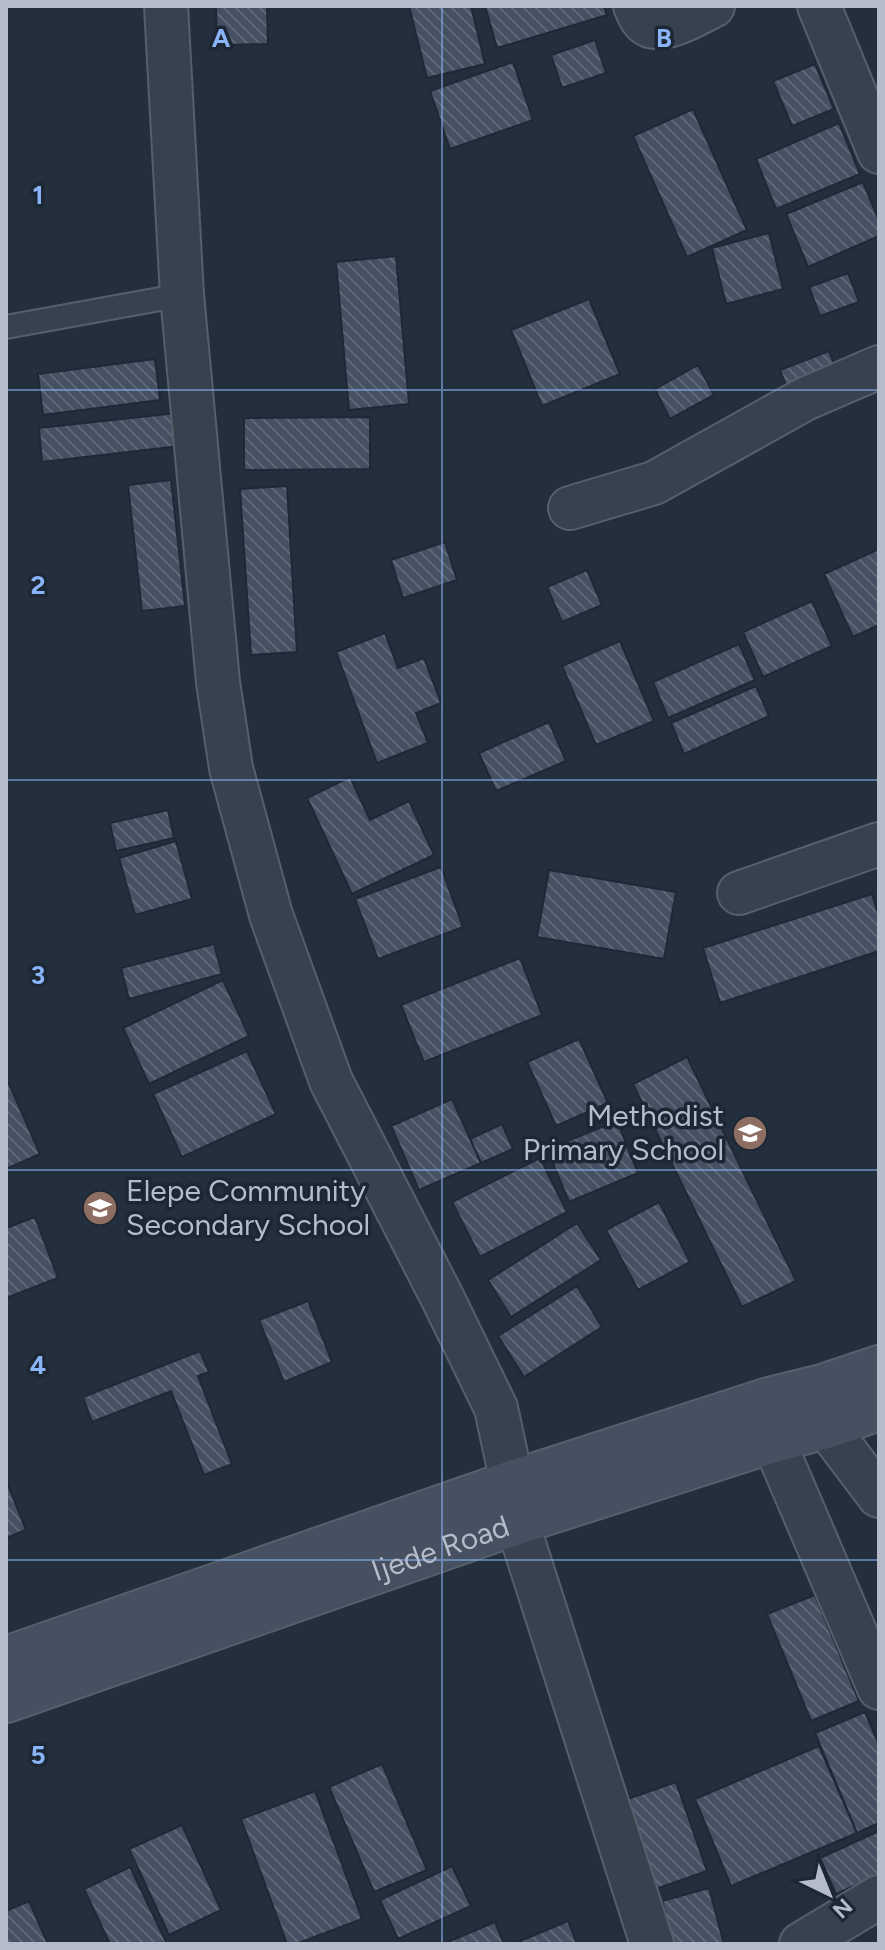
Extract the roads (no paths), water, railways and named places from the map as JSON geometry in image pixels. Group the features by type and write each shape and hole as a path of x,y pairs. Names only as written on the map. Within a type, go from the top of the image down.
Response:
{"main road":[{"name":"Ijede Road","path":"6,1700 515,1503 769,1400 879,1368"},
{"name":"Ijede Road","path":"6,1659 515,1503 773,1440 879,1408"}],"street":[{"path":"166,6 182,295 218,682 231,768 271,915 331,1081 496,1408 515,1503 652,1944"},
{"path":"635,6 645,23 655,28 667,27 713,6"},
{"path":"819,6 879,152"},
{"path":"570,508 654,483 805,399 879,367"},
{"path":"739,893 879,844"},
{"path":"826,1426 879,1496"},
{"path":"773,1440 879,1688"},
{"path":"801,1944 879,1897"}],"lane":[{"path":"6,327 182,295"}],"place":[{"name":"Methodist Primary School","path":"750,1133"},
{"name":"Elepe Community Secondary School","path":"100,1208"}]}
